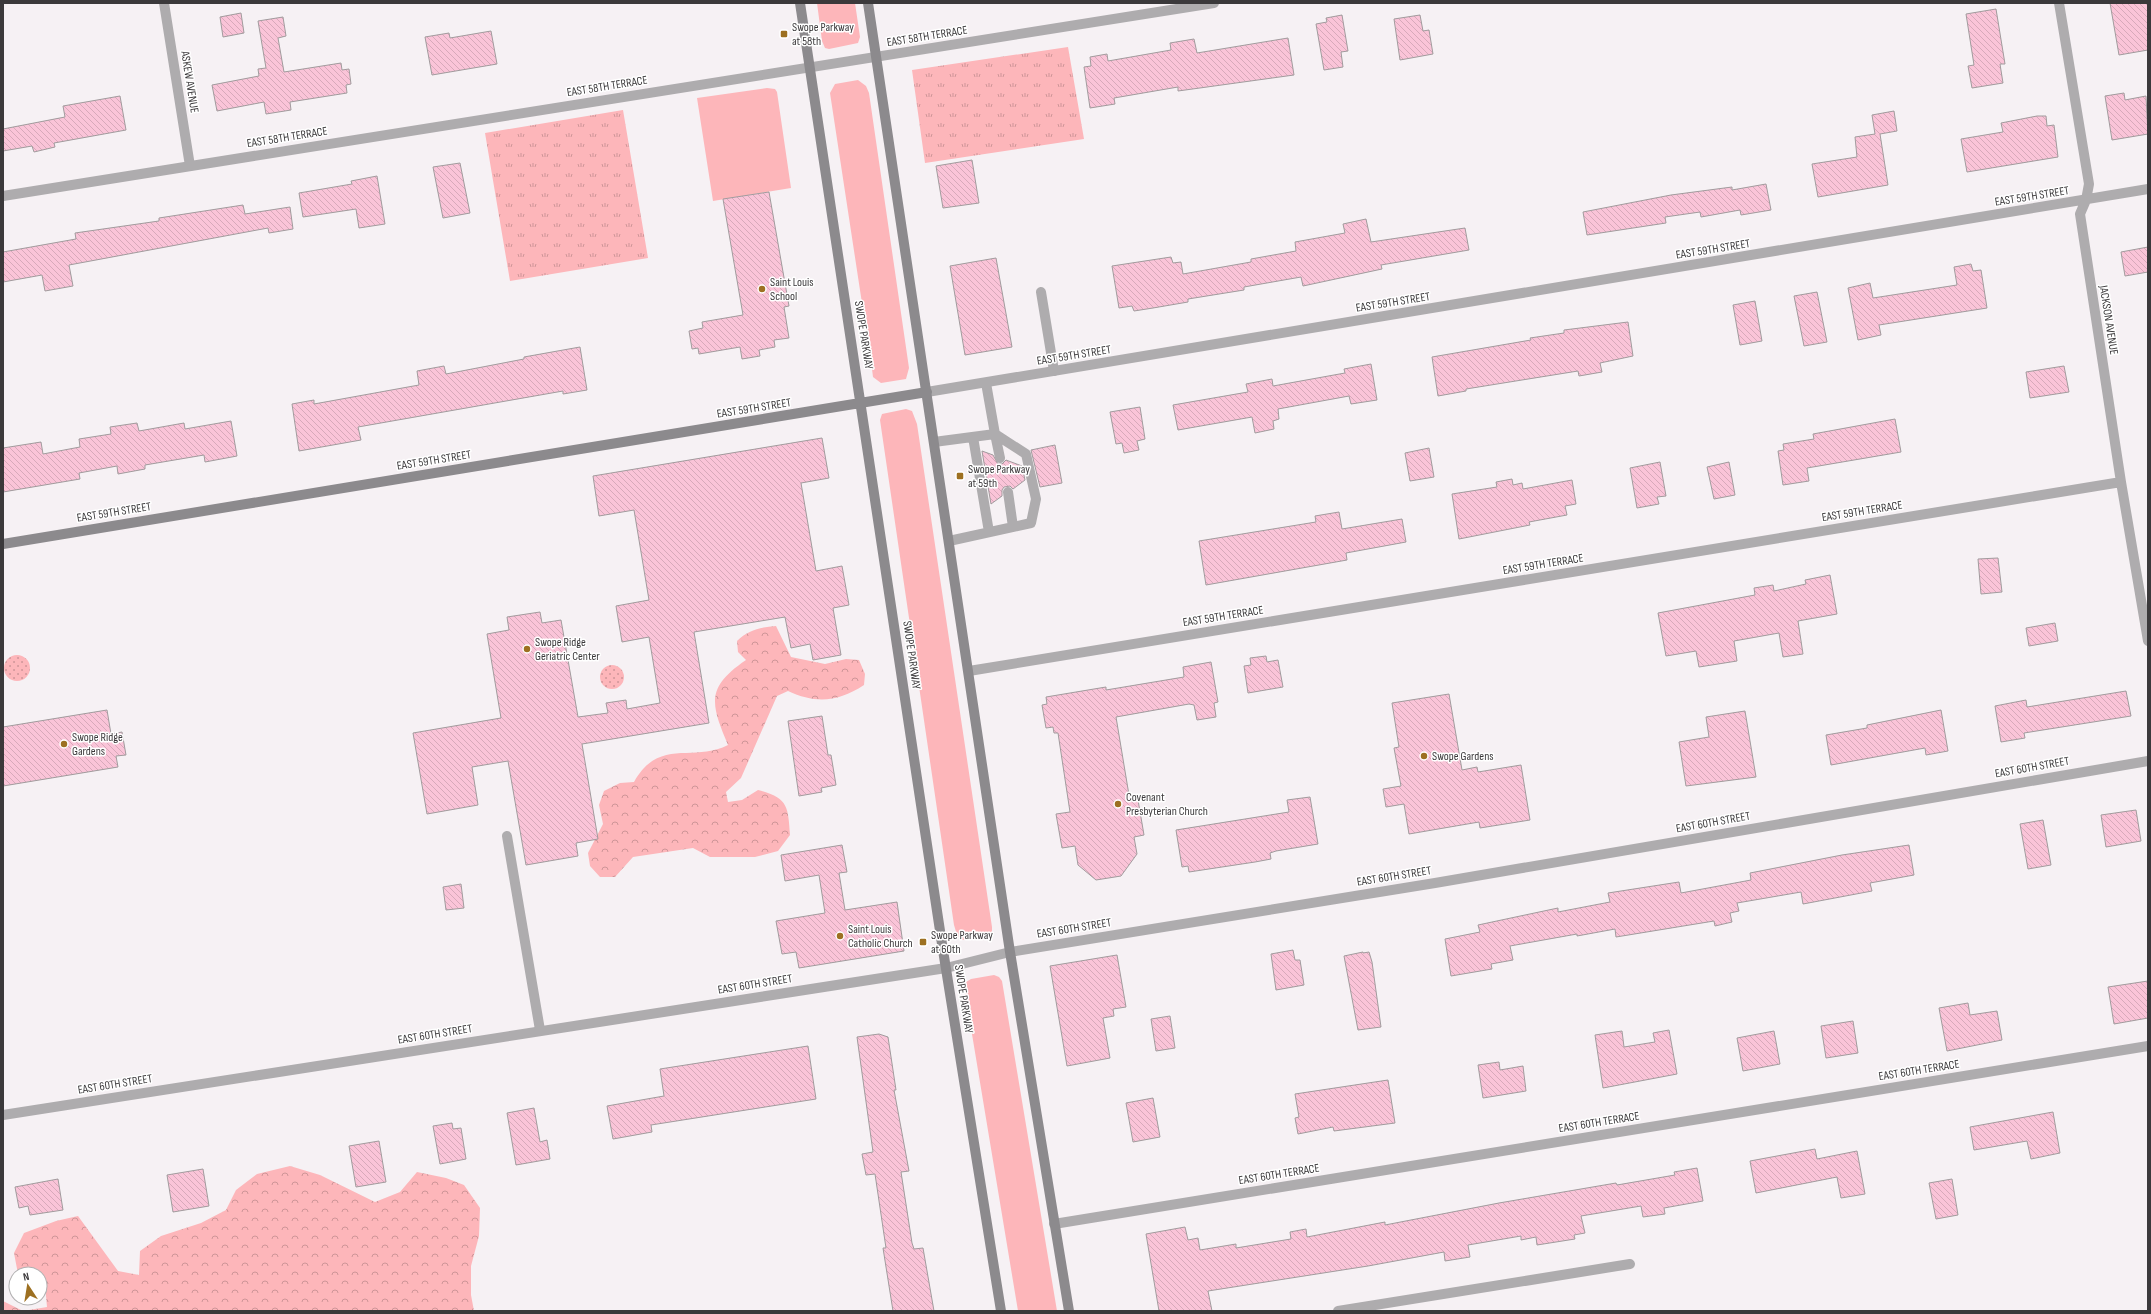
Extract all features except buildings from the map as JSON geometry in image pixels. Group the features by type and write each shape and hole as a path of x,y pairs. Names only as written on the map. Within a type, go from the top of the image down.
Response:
{"main road":[{"name":"SWOPE PARKWAY","path":"800,3 946,968 1002,1311"},
{"path":"868,3 1010,952 1069,1311"},
{"name":"EAST 59TH STREET","path":"3,544 927,392"}],"street":[{"name":"ASKEW AVENUE","path":"164,3 190,166"},
{"name":"EAST 58TH TERRACE","path":"3,196 1214,3"},
{"name":"JACKSON AVENUE","path":"2060,3 2089,184 2086,200 2080,214 2121,482 2148,641"},
{"name":"EAST 59TH STREET","path":"927,392 2148,190"},
{"path":"1041,292 1054,371"},
{"path":"986,383 1000,458"},
{"path":"934,442 995,434 1026,454 1036,499 1031,522 949,541"},
{"path":"973,437 989,532"},
{"name":"EAST 59TH TERRACE","path":"969,671 2121,482"},
{"path":"1008,492 1013,527"},
{"name":"EAST 60TH STREET","path":"3,1115 540,1030 946,968 1010,952 1442,882 2148,761"},
{"path":"507,836 540,1030"},
{"name":"EAST 60TH TERRACE","path":"1054,1224 2148,1046"},
{"path":"1338,1311 1630,1264"}],"green space":[{"path":"817,3 855,3 860,37 858,43 829,49 825,48 822,41"},
{"path":"1068,47 1084,139 925,163 912,70"},
{"path":"858,80 866,86 869,93 909,368 906,379 881,383 873,377 830,93 835,84"},
{"path":"767,88 775,89 777,92 791,188 713,201 697,98"},
{"path":"623,110 648,258 510,281 485,133"},
{"path":"906,409 912,411 917,424 992,927 992,933 987,936 962,940 957,935 954,925 880,420 882,414"},
{"path":"776,626 791,657 825,664 846,659 859,660 865,674 864,685 854,691 836,698 808,698 788,691 777,696 741,778 726,792 728,802 742,800 758,790 775,796 781,800 787,810 790,835 778,851 755,857 710,857 693,848 633,857 615,877 600,877 590,866 588,853 603,824 599,805 604,791 620,783 634,782 644,768 654,760 666,755 715,750 728,745 715,707 715,698 718,688 733,670 746,660 738,652 737,641 741,637 755,630"},
{"path":"17,655 26,659 30,668 26,677 17,681 8,677 4,668 8,659"},
{"path":"612,665 621,668 624,677 621,686 612,689 603,686 600,677 603,668"},
{"path":"994,975 999,977 1002,981 1057,1311 1018,1311 964,986 966,982 971,979"},
{"path":"290,1166 320,1175 375,1202 400,1192 417,1172 446,1178 464,1185 480,1208 479,1236 471,1266 471,1295 474,1311 23,1311 48,1306 48,1266 16,1266 14,1253 24,1233 56,1221 78,1216 118,1271 139,1275 140,1251 161,1236 201,1223 226,1210 236,1190 257,1174"},
{"path":"3,1301 8,1304 8,1306 13,1306 23,1311 3,1311"}],"place":[{"name":"Swope Parkway at 58th","path":"784,34"},
{"name":"Saint Louis School","path":"762,289"},
{"name":"Swope Parkway at 59th","path":"960,476"},
{"name":"Swope Ridge Geriatric Center","path":"527,649"},
{"name":"Swope Ridge Gardens","path":"64,744"},
{"name":"Swope Gardens","path":"1424,756"},
{"name":"Covenant Presbyterian Church","path":"1118,804"},
{"name":"Saint Louis Catholic Church","path":"840,936"},
{"name":"Swope Parkway at 60th","path":"923,942"}]}
